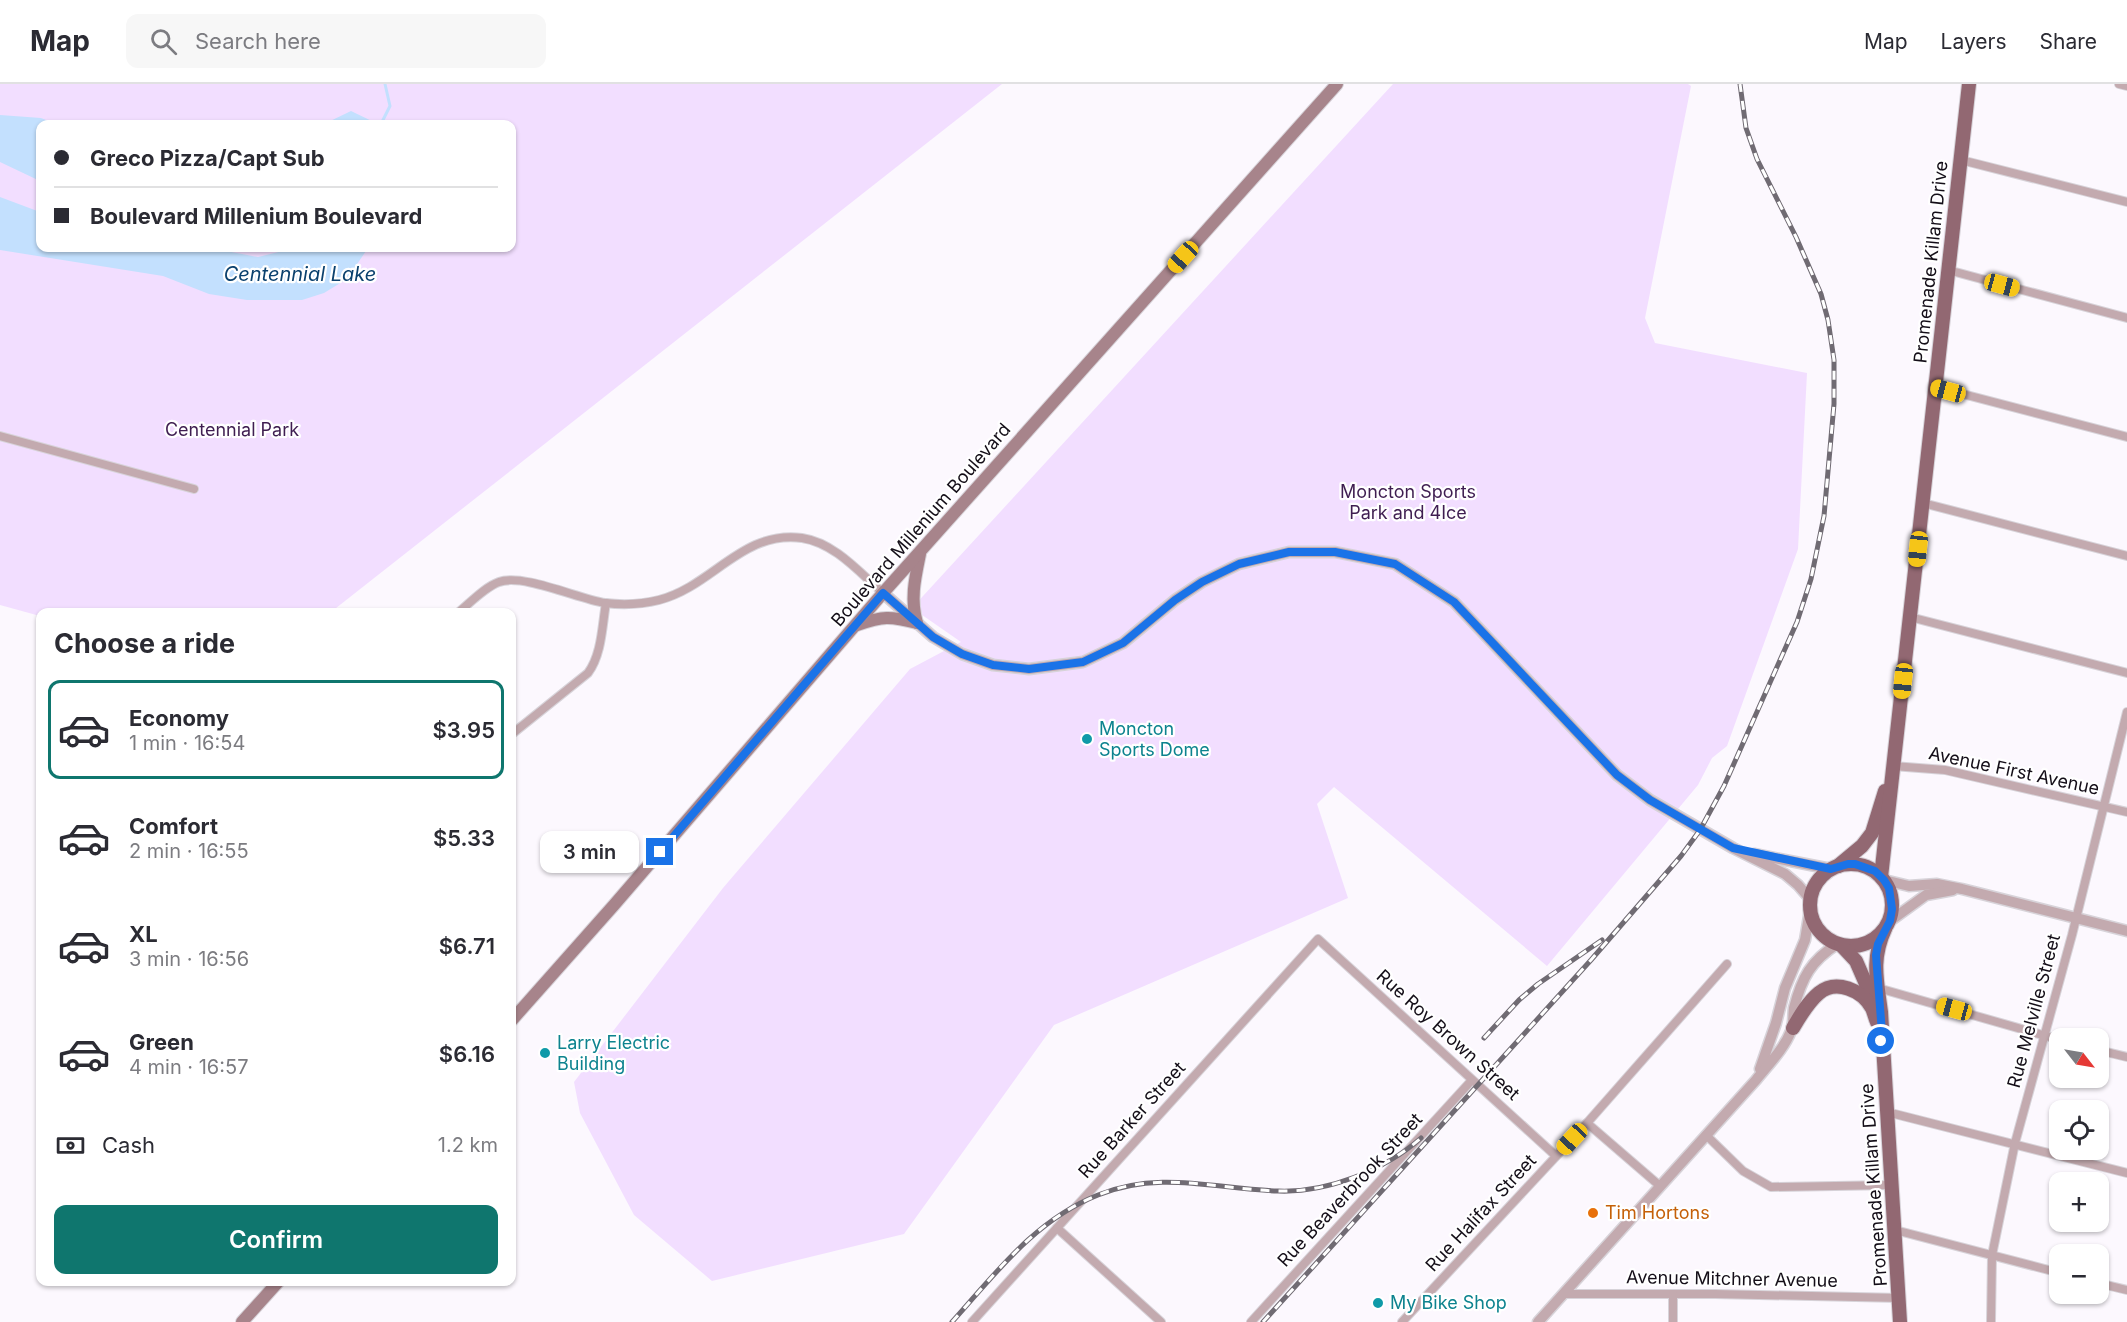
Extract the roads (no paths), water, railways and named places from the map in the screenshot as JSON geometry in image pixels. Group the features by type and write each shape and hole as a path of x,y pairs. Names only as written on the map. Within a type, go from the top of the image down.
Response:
{"main road":[{"name":"Boulevard Millenium Boulevard","path":"516,1015 883,593 1337,84"},
{"name":"Promenade Killam Drive","path":"1882,878 1969,84"},
{"path":"917,623 912,608 912,598 921,551"},
{"path":"856,626 879,617 917,623"},
{"name":"Promenade Killam Drive","path":"1834,868 1862,846 1872,833 1893,766"},
{"path":"1855,864 1864,866 1882,878 1892,898 1892,909 1887,925 1869,943 1859,946 1839,945 1828,939 1816,927 1811,905 1818,882 1834,868 1855,864"},
{"name":"Promenade Killam Drive","path":"1887,925 1878,944 1876,955 1900,1322"},
{"name":"Promenade Killam Drive","path":"1839,945 1856,961 1868,986 1883,1046"},
{"path":"1793,1028 1817,994 1831,987 1846,987 1858,993 1872,1008 1878,1026"},
{"path":"242,1322 274,1286"}],"street":[{"path":"2119,84 2127,86"},
{"path":"1961,160 2127,202"},
{"path":"1948,270 2127,318"},
{"path":"1936,387 2127,437"},
{"path":"0,436 194,489"},
{"path":"1923,503 2127,556"},
{"path":"464,608 501,581 520,580 606,603 635,604 659,600 678,593 707,577 743,550 783,537 804,538 839,554 933,637 962,654 993,665 1029,669 1083,662 1123,643 1175,600 1202,582 1239,564 1289,552 1335,552 1395,564 1454,602 1617,775 1650,800 1733,848 1785,874 1798,885 1811,905 1805,940 1785,988 1773,1036 1756,1080"},
{"path":"516,731 588,674 594,666 606,603"},
{"path":"1910,617 2127,673"},
{"name":"Rue Melville Street","path":"1991,1322 1992,1255 2015,1143 2076,918 2127,712"},
{"name":"Avenue First Avenue","path":"1893,766 1945,770 2127,812"},
{"path":"1733,848 1834,868"},
{"path":"1882,878 1909,886 1937,884 1962,889 2127,931"},
{"path":"1887,925 1926,895 1962,889"},
{"name":"Rue Roy Brown Street","path":"1318,939 1556,1156"},
{"name":"Rue Barker Street","path":"972,1322 1318,939"},
{"path":"1538,1322 1756,1080 1780,1050 1793,1028 1794,1009 1807,971 1814,961 1839,945"},
{"name":"Rue Halifax Street","path":"1402,1322 1587,1123 1727,964"},
{"path":"1878,988 2049,1037"},
{"path":"2109,1053 2127,1057"},
{"name":"Rue Beaverbrook Street","path":"1251,1322 1472,1080"},
{"path":"1887,1112 2127,1173"},
{"path":"1587,1123 1660,1186"},
{"path":"1706,1136 1743,1171 1771,1187 1892,1185"},
{"path":"1057,1228 1161,1322"},
{"path":"1895,1230 2049,1270"},
{"path":"2109,1285 2127,1290"},
{"name":"Avenue Mitchner Avenue","path":"1563,1294 1900,1298"},
{"path":"1673,1294 1673,1322"}],"water":[{"path":"351,111 370,120 332,120"},
{"path":"0,115 46,120 36,120 36,179 0,162"},
{"name":"Centennial Lake","path":"0,197 36,210 36,252 231,252 258,257 279,252 365,252 347,279 324,293 302,300 247,300 209,294 163,276 0,250"}],"waterway":[{"path":"383,120 390,106 385,84"}],"railway":[{"path":"1263,1322 1591,960 1681,856 1700,830 1724,786 1797,622 1811,579 1824,516 1834,404 1834,360 1828,320 1821,294 1796,237 1757,159 1746,128 1740,84"},
{"path":"1484,1038 1519,1000 1538,984 1602,940"},
{"path":"952,1322 1001,1267 1036,1233 1055,1218 1098,1195 1121,1188 1166,1182 1278,1191 1316,1188 1335,1184 1373,1169 1407,1150 1421,1138"}],"place":[{"name":"Moncton Sports Dome","path":"1087,739"},
{"name":"Larry Electric Building","path":"545,1053"},
{"name":"Tim Hortons","path":"1593,1213"},
{"name":"My Bike Shop","path":"1378,1303"}],"park label":[{"name":"Centennial Park","path":"232,430"},
{"name":"Moncton Sports Park and 4Ice","path":"1408,502"}]}
